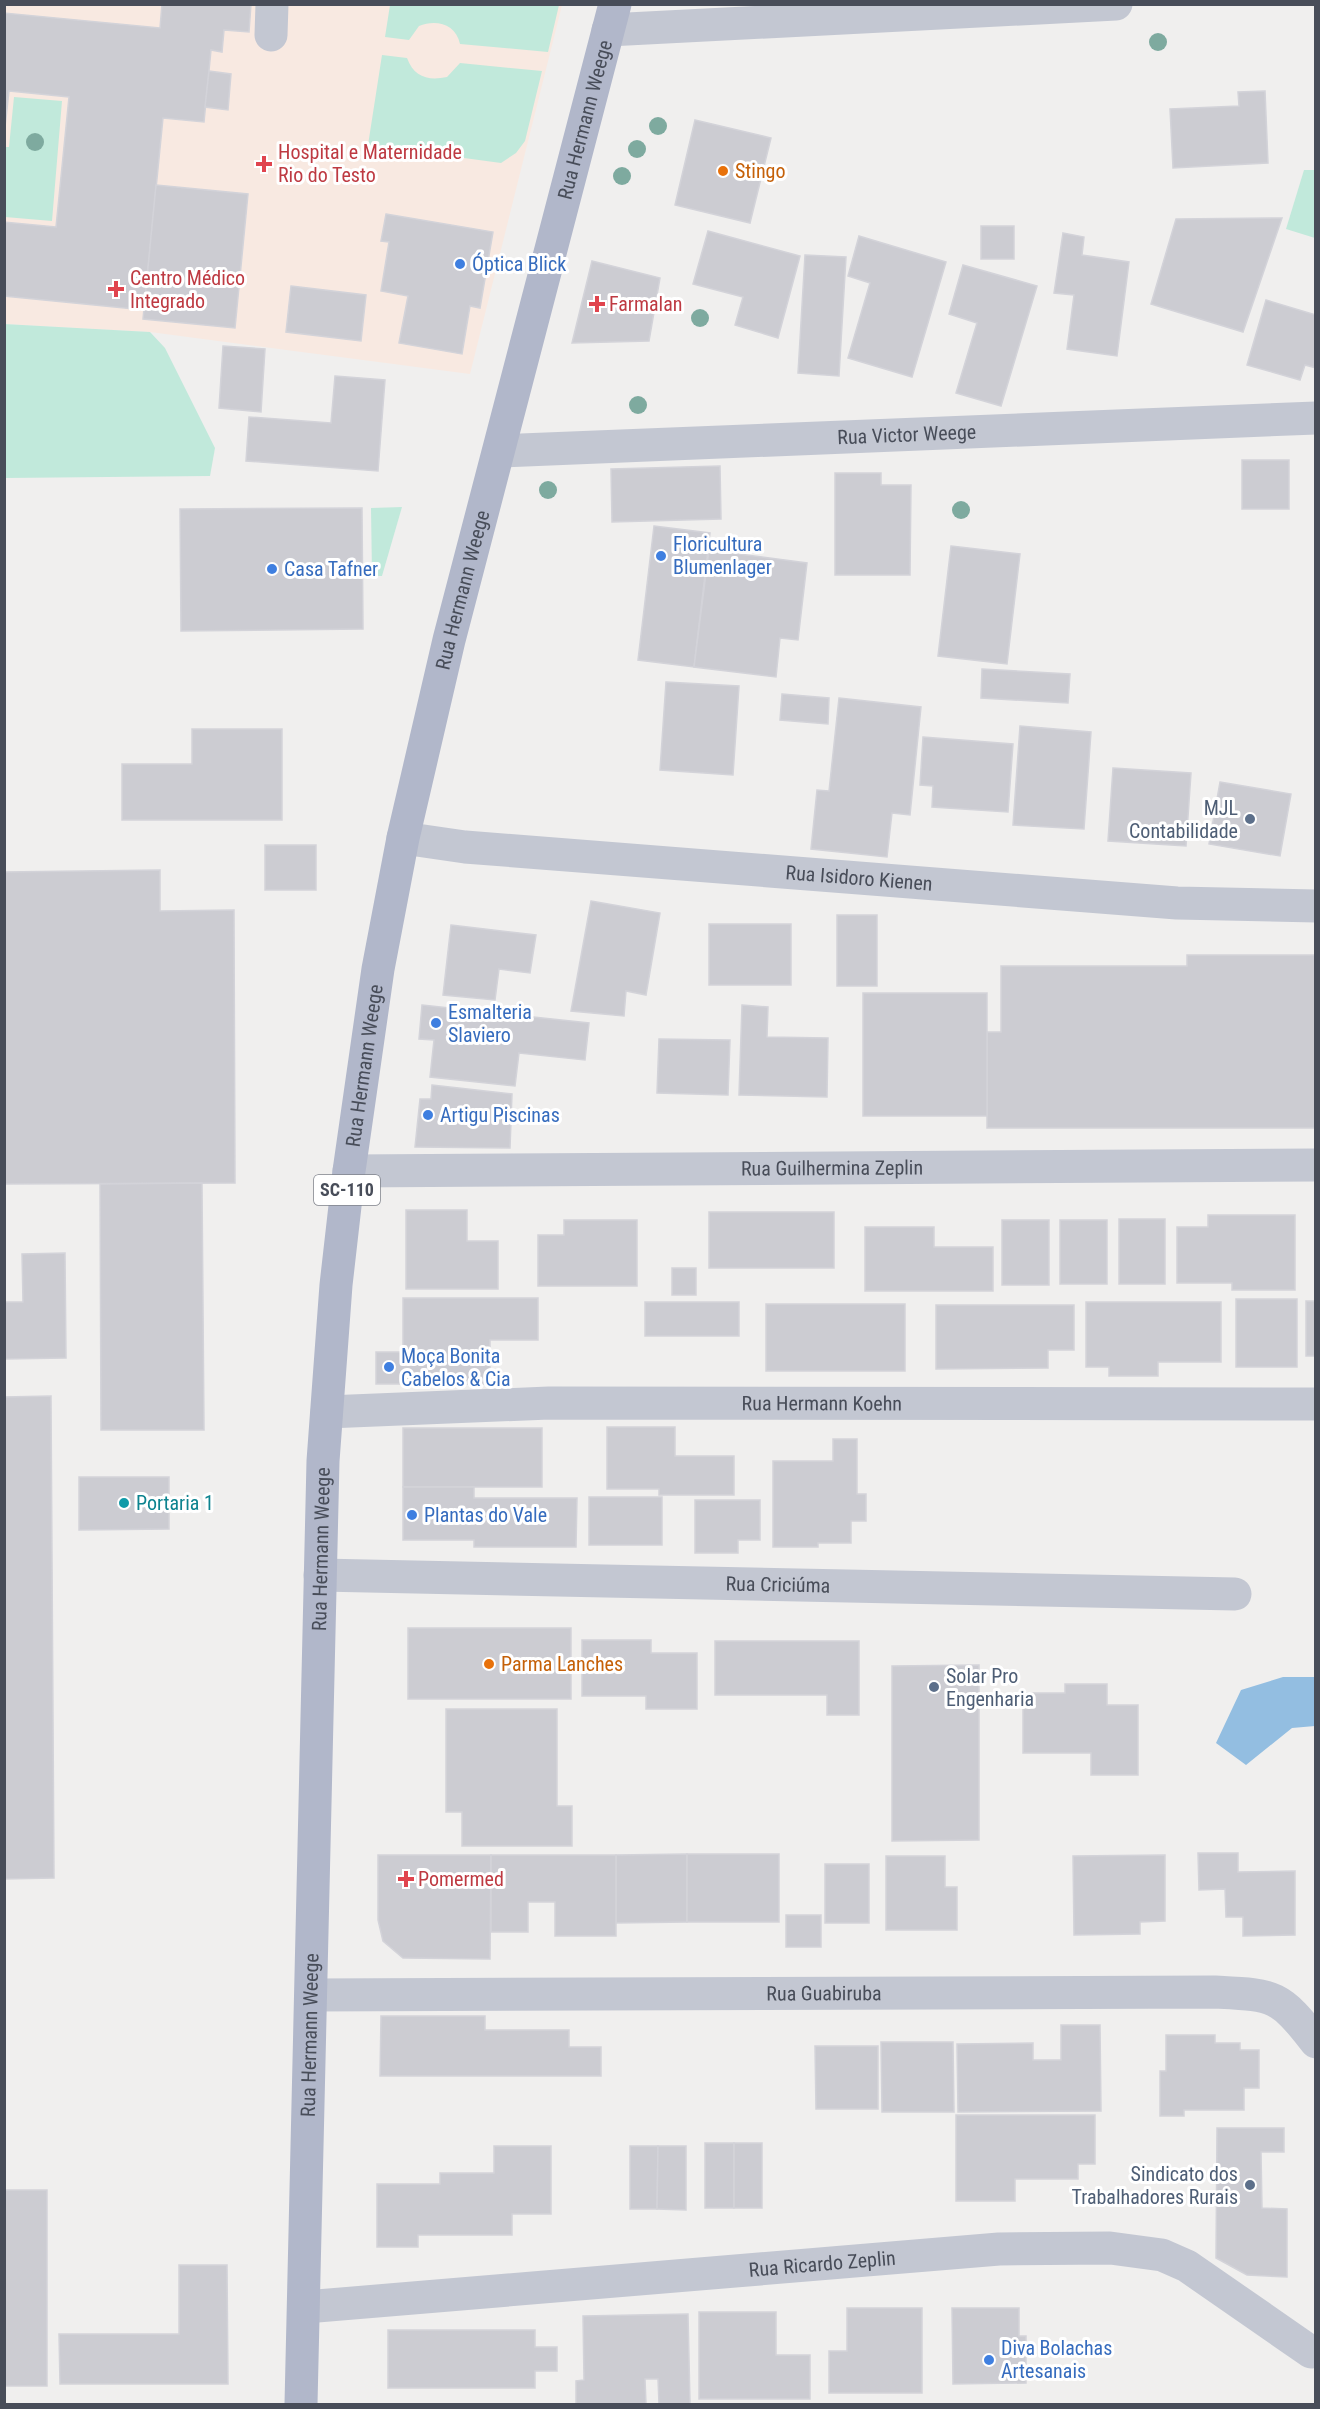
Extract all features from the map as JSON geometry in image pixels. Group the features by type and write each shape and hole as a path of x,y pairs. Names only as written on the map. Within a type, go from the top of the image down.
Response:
{"main road":[{"name":"Rua Hermann Weege","path":"302,2404 320,1575 327,1412 336,1285 349,1171 378,969 403,838 450,640 611,17"}],"street":[{"path":"611,17 1116,4"},
{"name":"Rua Victor Weege","path":"499,451 1316,417"},
{"name":"Rua Isidoro Kienen","path":"403,838 465,847 861,880 1177,903 1316,906"},
{"name":"Rua Guilhermina Zeplin","path":"349,1171 1316,1165"},
{"name":"Rua Hermann Koehn","path":"327,1412 549,1403 1316,1404"},
{"name":"Rua Criciúma","path":"320,1575 1234,1594"},
{"name":"Rua Guabiruba","path":"312,1995 1215,1992 1254,1994 1279,2001 1296,2017 1316,2042"},
{"name":"Rua Ricardo Zeplin","path":"305,2307 999,2249 1110,2248 1162,2255 1187,2266 1311,2352"}],"shaded area":[{"name":"Hospital e Maternidade Rio do Testo","path":"4,5 562,5 470,374 150,332 5,324"}],"green space":[{"path":"390,4 559,5 548,52 460,44 458,37 450,28 438,23 419,26 409,40 385,37"},
{"path":"382,55 407,58 414,70 428,78 447,77 460,63 542,71 525,141 516,153 501,163 368,145"},
{"path":"14,97 62,101 52,221 5,217 5,147 9,147"},
{"path":"1304,170 1315,170 1315,238 1286,229"},
{"path":"4,324 150,332 165,348 215,448 210,476 5,478"},
{"path":"402,507 382,576 372,576 371,508"}],"water":[{"path":"1283,1677 1315,1677 1315,1726 1292,1728 1246,1765 1216,1743 1241,1690"}],"building":[{"path":"162,4 251,4 249,32 224,30 222,52 211,50 204,122 163,118 144,310 4,296 4,222 56,227 69,97 9,91 4,136 4,13 160,28"},
{"path":"209,71 231,74 228,110 205,107"},
{"path":"1265,91 1268,163 1173,168 1170,109 1239,106 1238,92"},
{"name":"Stingo","path":"695,120 771,138 750,223 675,205"},
{"path":"156,185 248,194 235,328 143,319"},
{"path":"386,214 493,232 480,308 470,306 462,354 399,343 408,296 381,291 389,242 381,241"},
{"path":"1282,218 1243,332 1151,304 1176,219"},
{"path":"981,226 1014,226 1014,259 981,259"},
{"path":"708,231 800,256 778,338 735,325 743,297 693,284"},
{"path":"1063,233 1084,237 1082,255 1129,262 1117,356 1067,349 1074,295 1054,293"},
{"path":"859,236 946,262 912,377 848,358 870,283 848,276"},
{"path":"805,255 846,257 839,376 798,373"},
{"path":"592,261 660,278 649,341 572,343"},
{"path":"963,265 1037,286 1001,406 956,393 977,323 949,314"},
{"path":"291,286 366,295 361,341 286,332"},
{"path":"1266,300 1316,315 1316,368 1305,365 1300,380 1247,365"},
{"path":"223,346 265,349 261,412 219,408"},
{"path":"335,376 385,380 378,471 246,461 249,417 331,423"},
{"path":"1242,460 1289,460 1289,509 1242,509"},
{"path":"720,466 721,519 612,522 611,469"},
{"path":"835,473 881,473 881,485 911,485 910,575 835,575"},
{"name":"Casa Tafner","path":"362,508 363,629 181,631 180,509"},
{"path":"654,526 710,533 694,667 638,660"},
{"path":"951,546 1020,554 1007,664 938,656"},
{"path":"709,550 807,563 798,640 780,638 776,677 694,667"},
{"path":"982,669 1070,674 1068,703 981,698"},
{"path":"666,682 739,686 733,775 660,770"},
{"path":"782,694 829,698 828,724 780,720"},
{"path":"839,698 921,707 910,815 892,813 887,857 811,849 817,790 829,791"},
{"path":"1020,726 1091,732 1084,829 1013,825"},
{"path":"192,729 282,729 282,820 122,820 122,764 192,764"},
{"path":"923,737 1013,744 1008,812 932,807 933,786 920,785"},
{"path":"1113,768 1191,773 1186,846 1108,841"},
{"name":"MJL Contabilidade","path":"1220,782 1291,794 1280,856 1209,844"},
{"path":"265,845 316,845 316,890 265,890"},
{"path":"160,870 160,911 234,910 235,1183 4,1184 4,872"},
{"path":"591,901 660,913 646,995 626,991 624,1016 571,1011"},
{"path":"837,915 877,915 877,986 837,986"},
{"path":"709,924 791,924 791,985 709,985"},
{"path":"451,925 536,935 530,973 499,969 495,1000 443,995"},
{"path":"1187,955 1316,955 1316,1128 987,1128 987,1032 1001,1032 1001,966 1187,966"},
{"path":"863,993 987,993 987,1116 863,1116"},
{"path":"422,1005 589,1023 585,1060 519,1053 515,1086 430,1077 434,1040 419,1039"},
{"path":"742,1005 768,1007 767,1037 828,1038 827,1097 739,1095"},
{"path":"659,1039 730,1040 728,1095 657,1093"},
{"path":"432,1085 512,1094 510,1148 415,1147 420,1099 431,1099"},
{"path":"202,1183 204,1430 101,1430 100,1184"},
{"path":"406,1210 467,1210 467,1241 498,1241 498,1289 406,1289"},
{"path":"709,1212 834,1212 834,1268 709,1268"},
{"path":"1208,1215 1295,1215 1295,1290 1232,1290 1232,1283 1177,1283 1177,1227 1208,1227"},
{"path":"1119,1219 1165,1219 1165,1284 1119,1284"},
{"path":"564,1220 637,1220 637,1286 538,1286 538,1235 564,1235"},
{"path":"1002,1220 1049,1220 1049,1285 1002,1285"},
{"path":"1060,1220 1107,1220 1107,1284 1060,1284"},
{"path":"865,1227 934,1227 934,1247 993,1247 993,1291 865,1291"},
{"path":"65,1253 66,1358 5,1359 4,1302 23,1302 22,1254"},
{"path":"672,1268 696,1268 696,1295 672,1295"},
{"path":"403,1298 538,1298 538,1340 490,1340 490,1384 376,1384 376,1352 403,1352"},
{"path":"1236,1299 1297,1299 1297,1367 1236,1367"},
{"path":"1306,1301 1316,1301 1316,1356 1306,1356"},
{"path":"645,1302 739,1302 739,1336 645,1336"},
{"path":"1086,1302 1221,1302 1221,1362 1158,1362 1158,1376 1109,1376 1109,1367 1086,1367"},
{"path":"766,1304 905,1304 905,1371 766,1371"},
{"path":"936,1305 1074,1305 1074,1350 1048,1350 1048,1368 936,1369"},
{"path":"51,1396 54,1878 4,1879 4,1397"},
{"path":"607,1427 675,1427 675,1456 734,1456 734,1495 659,1495 659,1489 607,1489"},
{"path":"403,1428 542,1428 542,1487 403,1487"},
{"path":"833,1439 857,1439 857,1494 866,1494 866,1521 851,1521 851,1543 818,1543 818,1547 773,1547 773,1461 833,1461"},
{"name":"Portaria 1","path":"79,1477 169,1477 169,1529 79,1530"},
{"path":"403,1487 474,1487 474,1498 577,1498 576,1547 474,1547 474,1540 403,1540"},
{"path":"589,1497 662,1497 662,1545 589,1545"},
{"path":"695,1500 760,1500 760,1540 738,1540 738,1553 695,1553"},
{"name":"Parma Lanches","path":"408,1628 571,1628 571,1699 408,1699"},
{"path":"582,1640 651,1640 651,1653 697,1653 697,1709 646,1709 646,1696 582,1696"},
{"path":"715,1641 859,1641 859,1715 827,1715 827,1695 715,1695"},
{"path":"979,1665 979,1840 892,1841 892,1666"},
{"path":"1065,1684 1107,1684 1107,1705 1138,1705 1138,1775 1091,1775 1091,1753 1023,1753 1023,1693 1065,1693"},
{"path":"446,1709 557,1709 557,1806 572,1806 572,1846 462,1846 462,1812 446,1812"},
{"path":"1198,1853 1238,1853 1238,1872 1295,1871 1295,1935 1243,1936 1243,1917 1226,1917 1225,1889 1199,1890"},
{"path":"687,1854 687,1922 616,1923 616,1855"},
{"path":"687,1854 779,1854 779,1922 687,1922"},
{"path":"378,1855 491,1855 490,1959 403,1958 383,1941 378,1920"},
{"path":"491,1855 616,1855 616,1936 555,1936 555,1902 528,1902 528,1932 491,1932"},
{"path":"1165,1855 1165,1921 1140,1922 1140,1934 1074,1935 1073,1856"},
{"path":"886,1856 945,1856 945,1887 957,1887 957,1930 886,1930"},
{"path":"825,1864 869,1864 869,1923 825,1923"},
{"path":"786,1915 821,1915 821,1947 786,1947"},
{"path":"381,2016 485,2016 485,2030 569,2030 569,2047 601,2047 601,2076 380,2076"},
{"path":"1061,2025 1100,2025 1101,2111 958,2112 957,2044 1033,2043 1033,2060 1061,2060"},
{"path":"1166,2035 1215,2035 1215,2043 1240,2043 1240,2050 1259,2050 1259,2088 1244,2088 1244,2110 1184,2110 1184,2116 1160,2116 1160,2071 1166,2071"},
{"path":"881,2042 953,2042 954,2112 882,2112"},
{"path":"815,2046 878,2046 878,2109 816,2109"},
{"path":"956,2115 1095,2115 1095,2164 1078,2164 1078,2179 1015,2179 1015,2201 956,2201"},
{"path":"1217,2128 1284,2128 1284,2152 1261,2152 1262,2208 1287,2209 1287,2277 1247,2275 1216,2258"},
{"path":"705,2143 734,2143 734,2208 705,2208"},
{"path":"734,2143 762,2143 762,2208 734,2208"},
{"path":"494,2146 551,2146 551,2214 512,2214 512,2235 418,2235 418,2247 377,2247 377,2184 440,2184 440,2173 494,2173"},
{"path":"630,2146 658,2146 657,2209 630,2209"},
{"path":"658,2146 686,2146 686,2210 657,2209"},
{"path":"4,2190 47,2190 47,2386 4,2386"},
{"path":"179,2265 227,2265 228,2384 60,2384 59,2334 179,2334"},
{"path":"847,2308 922,2308 922,2393 829,2393 829,2351 847,2351"},
{"name":"Diva Bolachas Artesanais","path":"952,2308 1019,2308 1019,2336 1026,2336 1026,2383 953,2384"},
{"path":"699,2312 776,2312 776,2355 810,2355 810,2399 699,2399"},
{"path":"688,2314 690,2404 659,2404 658,2379 645,2379 646,2404 576,2404 576,2381 584,2380 583,2316"},
{"path":"388,2330 535,2330 535,2347 557,2347 557,2371 535,2371 535,2388 388,2388"}],"place":[{"name":"Hospital e Maternidade Rio do Testo","path":"264,164"},
{"name":"Stingo","path":"723,171"},
{"name":"Óptica Blick","path":"460,264"},
{"name":"Centro Médico Integrado","path":"116,289"},
{"name":"Farmalan","path":"597,304"},
{"name":"Floricultura Blumenlager","path":"661,556"},
{"name":"Casa Tafner","path":"272,569"},
{"name":"MJL Contabilidade","path":"1250,819"},
{"name":"Esmalteria Slaviero","path":"436,1023"},
{"name":"Artigu Piscinas","path":"428,1115"},
{"name":"Moça Bonita Cabelos & Cia","path":"389,1367"},
{"name":"Portaria 1","path":"124,1503"},
{"name":"Plantas do Vale","path":"412,1515"},
{"name":"Parma Lanches","path":"489,1664"},
{"name":"Solar Pro Engenharia","path":"934,1687"},
{"name":"Pomermed","path":"406,1879"},
{"name":"Sindicato dos Trabalhadores Rurais","path":"1250,2185"},
{"name":"Diva Bolachas Artesanais","path":"989,2360"}]}
